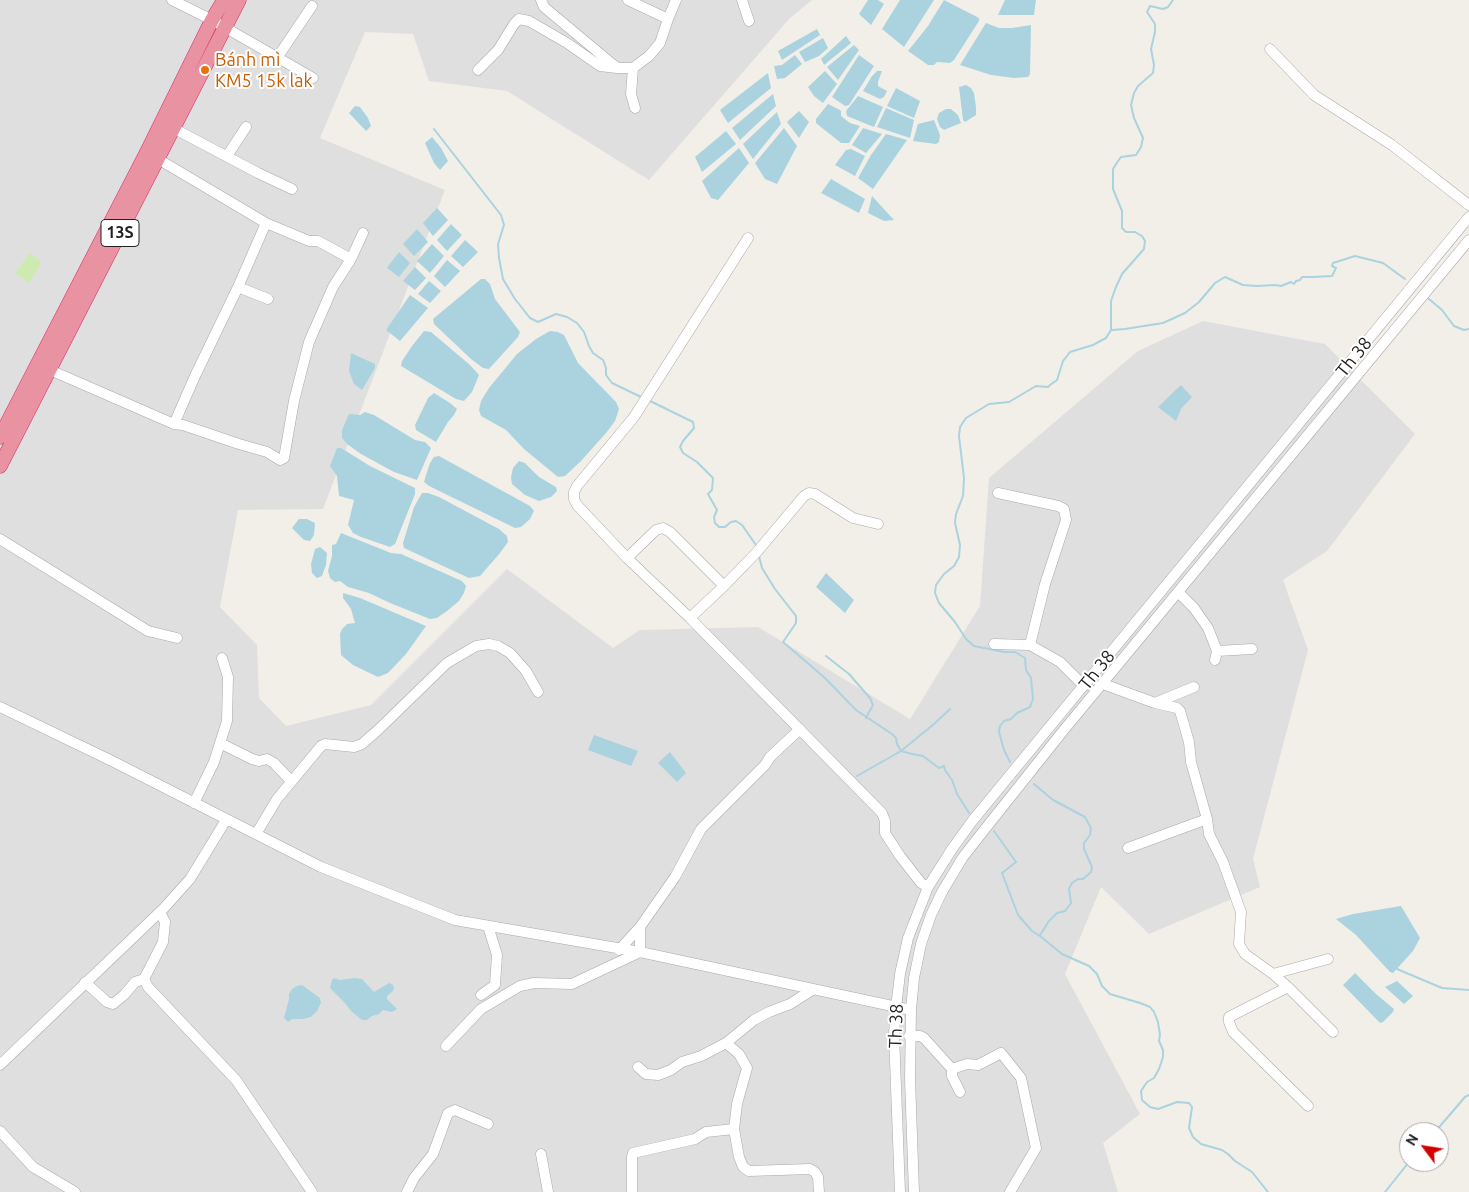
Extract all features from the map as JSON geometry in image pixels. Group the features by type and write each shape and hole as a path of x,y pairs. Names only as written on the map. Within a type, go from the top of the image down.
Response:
{"highway":[{"name":"13S","path":"0,437 134,192 158,159 174,128 218,24 224,0"},
{"name":"13S","path":"0,466 50,370 134,192 218,24 239,0"}],"street":[{"path":"172,0 313,78"},
{"path":"541,0 544,7 618,68"},
{"path":"628,0 668,19"},
{"path":"478,70 498,50 519,19 529,21 567,43 600,66 633,68 660,43 676,0"},
{"path":"742,0 749,20"},
{"path":"277,58 312,6"},
{"path":"1270,49 1314,95 1392,145 1469,204"},
{"path":"633,68 631,94 635,108"},
{"path":"227,156 246,127"},
{"path":"174,128 292,189"},
{"path":"158,159 266,223 308,241 318,240 351,259"},
{"name":"Th 38","path":"900,1192 894,1034 896,1008 900,974 908,938 928,887 952,849 974,820 1469,217"},
{"path":"174,424 266,223"},
{"path":"50,370 174,424 184,425 267,452 283,460 294,401 309,342 333,287 351,259 363,233"},
{"path":"748,238 634,417 577,486 574,498 577,505 627,558 690,618 882,813 885,821 885,833 921,883 928,887"},
{"name":"Th 38","path":"914,1192 909,1036 911,1010 914,978 921,944 931,915 942,892 963,857 984,828 1469,240"},
{"path":"238,287 268,299"},
{"path":"1332,385 1341,393"},
{"path":"690,618 756,553 804,496 809,493 814,494 853,518 878,524"},
{"path":"998,493 1058,506 1064,509 1066,520 1045,584 1030,645"},
{"path":"627,558 656,530 663,528 670,532 724,586"},
{"path":"0,539 148,631 177,638"},
{"path":"1178,592 1194,608 1208,628 1216,655 1252,649"},
{"path":"256,834 290,781 321,746 325,744 354,748 362,744 447,663 476,646 489,644 498,646 510,653 526,671 538,692"},
{"path":"994,644 1030,645 1060,662 1084,686"},
{"path":"194,803 214,762 227,721 228,677 222,658"},
{"path":"1103,684 1156,703 1177,708 1180,711 1212,842 1223,862 1241,912 1239,944 1245,954 1288,987 1333,1032"},
{"path":"1156,703 1194,687"},
{"path":"0,707 321,867 455,920 619,950 640,952 911,1010"},
{"path":"1054,722 1063,731"},
{"path":"619,950 640,927 675,877 701,829 766,765 770,757 800,729"},
{"path":"220,743 252,759 259,761 267,759 274,763 290,781"},
{"path":"1128,848 1207,819"},
{"path":"0,1065 160,912 190,879 226,820"},
{"path":"85,982 107,1002 113,1004 135,982 144,979 163,942 165,922 160,912"},
{"path":"481,994 496,985 497,955 488,926"},
{"path":"640,927 640,952"},
{"path":"446,1046 480,1009 520,986 534,983 572,984 640,952"},
{"path":"1273,974 1328,959"},
{"path":"144,979 148,987 236,1080 312,1192"},
{"path":"1288,987 1230,1017 1229,1022 1233,1032 1308,1106"},
{"path":"638,1066 646,1074 658,1075 671,1070 682,1062 701,1056 726,1043 754,1020 790,1004 812,990"},
{"path":"909,1036 924,1038 952,1070 952,1076 960,1092"},
{"path":"726,1043 739,1054 747,1068 737,1104 734,1129 739,1157 743,1167 749,1171 810,1169 818,1177 819,1192"},
{"path":"952,1070 967,1064 978,1065 1001,1053 1021,1078 1036,1148 1010,1192"},
{"path":"406,1192 414,1178 433,1154 448,1113 455,1110 488,1124"},
{"path":"632,1192 632,1157 634,1153 695,1139 706,1132 734,1129"},
{"path":"0,1131 34,1167 74,1192"},
{"path":"541,1154 548,1192"}],"shaded area":[{"path":"0,0 812,0 790,18 649,180 507,91 429,81 413,34 365,32 320,138 445,190 323,509 238,510 220,607 257,645 259,698 286,726 371,705 507,569 613,648 640,630 758,627 910,719 980,606 989,478 1138,351 1203,321 1325,344 1415,434 1327,551 1283,580 1308,650 1253,859 1260,887 1149,934 1101,887 1065,974 1140,1114 1103,1143 1118,1192 0,1192"}],"green space":[{"path":"30,253 41,263 29,283 15,273"}],"water":[{"path":"868,0 878,0 884,4 871,25 859,14"},
{"path":"900,0 934,0 904,47 882,29"},
{"path":"944,0 979,18 979,21 954,60 950,63 937,62 934,65 928,65 908,51 928,26"},
{"path":"1005,0 1036,0 1034,15 998,15"},
{"path":"986,23 999,28 1031,25 1030,74 1028,77 1014,78 991,75 960,65"},
{"path":"817,29 820,35 782,60 778,51"},
{"path":"846,36 851,43 824,65 821,59"},
{"path":"823,38 828,48 819,56 805,62 799,52"},
{"path":"854,45 859,50 838,80 827,67"},
{"path":"795,55 802,64 785,78 777,79 774,66 782,65"},
{"path":"859,55 874,66 849,105 845,106 832,97"},
{"path":"825,71 837,84 823,103 814,96 808,87"},
{"path":"877,71 882,71 878,86 887,91 884,97 880,99 863,91"},
{"path":"768,73 771,88 728,123 720,110"},
{"path":"966,85 974,93 976,115 965,122 963,120 959,87"},
{"path":"896,88 920,101 914,118 887,106"},
{"path":"773,94 776,106 740,140 732,128"},
{"path":"858,96 883,107 874,127 847,116 846,111"},
{"path":"828,104 840,110 841,116 850,123 860,126 849,143 841,143 816,123 816,119"},
{"path":"355,106 360,107 368,118 371,126 366,131 349,113"},
{"path":"886,108 914,120 910,138 877,127"},
{"path":"946,109 951,109 958,115 961,123 944,130 940,127 937,119 939,113"},
{"path":"799,111 809,122 799,138 787,122"},
{"path":"777,112 781,124 753,159 743,144"},
{"path":"934,120 940,135 939,142 936,144 913,141 918,124"},
{"path":"784,128 797,146 777,184 765,179 755,163"},
{"path":"863,128 882,134 866,153 852,145"},
{"path":"726,131 736,144 702,172 695,157"},
{"path":"886,134 907,140 873,189 858,178"},
{"path":"432,137 448,161 440,170 434,163 425,143"},
{"path":"739,148 749,163 718,200 711,198 702,181"},
{"path":"851,149 865,156 855,176 835,165 846,150"},
{"path":"831,179 865,199 859,213 821,193"},
{"path":"872,196 894,220 884,221 868,213"},
{"path":"437,208 448,220 433,236 423,223"},
{"path":"451,224 462,235 447,251 437,240"},
{"path":"417,229 428,242 414,256 403,244"},
{"path":"465,240 478,252 463,267 451,256"},
{"path":"432,244 444,256 430,273 417,261"},
{"path":"399,252 410,263 399,277 387,268"},
{"path":"447,260 460,271 445,287 434,276"},
{"path":"415,267 426,278 415,290 403,281"},
{"path":"481,279 485,279 490,284 495,299 520,332 518,337 489,369 483,368 471,359 434,324 433,319"},
{"path":"429,281 441,291 430,303 418,294"},
{"path":"410,295 428,308 400,341 386,330"},
{"path":"424,331 431,332 479,375 472,392 464,401 456,399 401,366 402,361"},
{"path":"550,331 564,335 578,363 616,402 619,409 615,421 581,461 565,476 558,477 524,449 506,430 481,416 479,410 481,401 489,388 517,354"},
{"path":"351,353 375,364 375,368 362,390 354,384 349,371"},
{"path":"1181,385 1192,397 1181,409 1176,421 1158,407"},
{"path":"434,393 457,409 436,442 416,430 415,425 428,398"},
{"path":"365,412 374,415 415,440 425,442 431,448 417,480 394,472 361,454 342,438 342,430 349,414 360,415"},
{"path":"337,448 341,448 370,466 415,488 415,494 395,544 390,547 353,533 348,525 354,500 339,496 337,476 330,466"},
{"path":"439,456 530,506 534,511 530,519 521,527 515,528 429,486 424,482 430,463 434,457"},
{"path":"519,461 525,463 539,477 556,487 557,491 551,497 539,501 525,495 512,484 513,468"},
{"path":"422,493 439,497 499,529 507,536 508,542 480,576 469,578 404,548 403,543 414,507"},
{"path":"299,519 307,519 315,523 314,535 310,541 304,540 292,528"},
{"path":"341,533 391,553 401,554 462,581 466,586 464,593 459,601 447,611 437,618 430,619 369,593 348,587 340,581 335,582 330,578 328,571 332,556 332,545 336,544"},
{"path":"320,547 327,553 326,565 322,576 317,578 312,573 311,564 315,549"},
{"path":"826,573 854,600 845,613 816,587"},
{"path":"343,593 360,598 426,626 406,654 388,673 378,677 353,665 341,655 340,634 342,629 347,624 355,623 351,609 343,598"},
{"path":"594,735 638,751 631,766 588,750"},
{"path":"670,752 686,773 677,782 658,763"},
{"path":"1401,906 1420,938 1413,951 1393,973 1356,935 1336,919 1353,914"},
{"path":"1355,973 1394,1009 1383,1022 1380,1023 1343,985"},
{"path":"334,978 340,980 362,979 374,992 389,983 392,984 394,987 393,991 387,996 387,999 397,1009 392,1012 383,1010 367,1020 362,1020 330,988"},
{"path":"1397,981 1413,996 1404,1004 1385,987"},
{"path":"302,985 320,998 321,1003 311,1017 292,1019 288,1022 284,1018 289,994 292,989"}],"waterway":[{"path":"1010,762 1004,750 999,732 1000,726 1004,721 1011,719 1017,713 1030,707 1033,699 1031,678 1026,670 1025,658 1015,652 1004,652 974,646 966,639 939,603 935,593 936,585 944,574 954,566 959,557 960,545 955,523 956,514 963,496 964,478 959,436 960,427 966,418 989,404 1009,402 1036,386 1048,387 1057,380 1063,361 1070,352 1093,345 1106,338 1111,330 1111,301 1116,287 1122,274 1144,249 1145,241 1142,236 1135,232 1126,232 1122,228 1122,211 1113,189 1113,169 1121,157 1136,155 1141,147 1143,138 1134,118 1131,105 1138,86 1153,73 1154,65 1151,49 1155,24 1147,12 1150,6 1163,9 1168,7 1173,0"},
{"path":"434,129 501,215 504,225 498,244 499,258 503,279 515,299 530,318 538,322 556,314 567,317 577,323 584,332 593,353 603,360 606,375 612,383 641,397"},
{"path":"1112,330 1163,323 1185,313 1199,302 1215,283 1225,277 1243,285 1281,286 1291,282 1294,284 1302,277 1332,276 1336,268 1332,266 1333,263 1355,256 1383,263 1405,279"},
{"path":"1429,299 1442,310 1454,326 1464,330 1469,329"},
{"path":"648,400 693,422 694,428 680,447 683,453 697,462 713,478 712,490 708,494 717,510 714,517 715,523 719,527 725,527 731,522 736,521 742,525 756,545"},
{"path":"759,556 762,568 775,589 796,616 796,623 783,642 825,678 856,710 892,734 896,738 901,751 923,756 939,768 944,766 957,794 969,813"},
{"path":"826,656 849,674 870,698 873,705 866,718"},
{"path":"857,776 901,751 950,709"},
{"path":"1034,784 1053,800 1085,817 1091,828 1090,835 1084,843 1084,849 1092,867 1091,872 1083,879 1078,879 1072,883 1069,889 1071,903 1065,911 1057,913 1049,921 1040,935"},
{"path":"994,831 1016,862 1002,873 1018,915 1032,931 1062,954 1089,966 1097,974 1102,986 1110,994 1150,1007 1154,1012 1158,1022 1159,1041 1163,1050 1163,1057 1154,1078 1147,1082 1141,1091 1142,1100 1150,1107 1158,1109 1177,1102 1189,1103 1192,1107 1189,1128 1193,1137 1201,1144 1222,1150 1228,1154 1252,1172 1268,1192"},
{"path":"1397,969 1442,988 1469,990"},
{"path":"1444,1122 1465,1097 1469,1095"},
{"path":"1385,1192 1401,1172"}],"place":[{"name":"Bánh mì KM5 15k lak","path":"205,70"}]}
